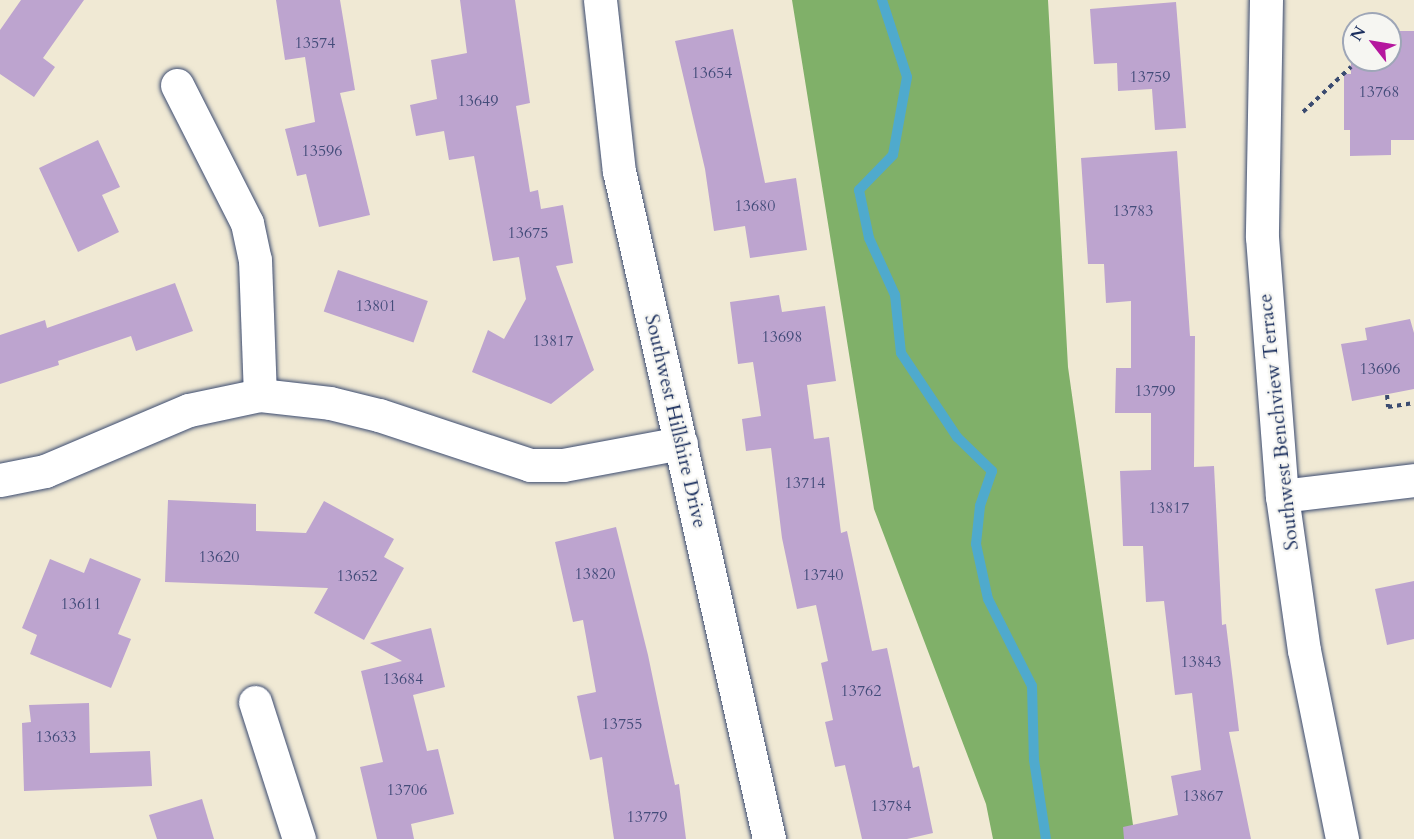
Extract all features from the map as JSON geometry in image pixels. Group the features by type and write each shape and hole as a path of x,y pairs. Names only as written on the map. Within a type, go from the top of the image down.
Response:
{"street":[{"name":"Southwest Hillshire Drive","path":"600,0 619,171 769,839"},
{"name":"Southwest Benchview Terrace","path":"1266,0 1262,237 1282,496 1304,650 1341,839"},
{"path":"177,85 247,222 255,260 260,395"},
{"path":"0,480 45,471 189,410 260,395 330,403 379,415 530,465 563,465 681,443"},
{"path":"1282,496 1414,480"},
{"path":"255,702 299,839"}],"path":[{"path":"1303,112 1346,72"},
{"path":"1387,395 1388,407 1414,403"}],"green space":[{"path":"792,0 1048,0 1068,367 1135,839 993,839 986,804 874,509"}],"building":[{"path":"21,0 84,0 43,58 55,67 34,97 0,74 0,30"},
{"path":"276,0 340,0 355,90 340,93 370,215 319,227 306,174 297,176 285,129 315,122 305,57 285,60"},
{"path":"460,0 515,0 530,103 516,106 530,192 538,190 541,209 563,205 573,263 556,266 594,370 551,404 472,372 488,330 504,339 526,299 519,257 493,261 474,156 449,160 444,131 416,136 410,105 437,99 431,60 467,53"},
{"path":"1176,2 1186,128 1155,130 1152,89 1118,91 1117,63 1094,64 1090,9"},
{"path":"733,29 765,183 796,178 807,250 750,258 745,226 714,231 705,169 675,41"},
{"path":"1402,31 1414,31 1414,140 1391,140 1391,155 1350,156 1350,130 1344,130 1344,74 1351,74 1351,72 1402,72"},
{"path":"98,140 120,187 102,195 119,232 78,252 39,168"},
{"path":"1177,151 1190,336 1195,336 1194,467 1214,466 1222,625 1226,624 1239,731 1229,732 1251,839 1124,839 1123,827 1178,815 1171,776 1201,770 1192,693 1175,695 1164,601 1146,602 1143,546 1123,546 1120,471 1151,470 1151,413 1115,413 1116,368 1131,368 1131,301 1106,303 1104,264 1088,264 1081,158"},
{"path":"338,270 428,301 413,343 324,312"},
{"path":"175,283 193,331 136,351 131,336 58,361 59,365 0,384 0,335 45,320 47,328"},
{"path":"779,295 782,312 825,306 836,381 807,385 814,439 829,437 841,533 847,531 872,651 887,648 913,768 919,766 933,833 907,839 862,839 845,765 835,767 825,722 833,720 821,663 828,661 816,605 797,609 782,538 771,448 746,451 742,419 761,416 753,362 738,364 730,302"},
{"path":"1410,319 1414,333 1414,389 1352,401 1341,344 1367,340 1365,328"},
{"path":"168,500 256,504 256,531 306,533 324,501 394,539 384,557 404,568 364,640 314,613 328,588 165,582"},
{"path":"616,527 648,655 675,785 679,784 686,839 614,839 602,757 590,760 577,696 596,692 583,620 573,622 555,542"},
{"path":"90,558 141,579 118,634 131,639 111,688 30,654 37,635 22,628 50,559 84,573"},
{"path":"1414,581 1414,639 1387,645 1375,589"},
{"path":"431,628 445,687 413,695 427,751 438,749 454,814 411,824 414,839 377,839 360,767 383,762 361,671 402,661 370,643"},
{"path":"89,703 90,753 150,751 152,786 24,791 22,723 31,722 29,705"},
{"path":"202,799 214,839 157,839 149,815"}],"waterway":[{"path":"882,0 907,77 893,155 859,190 869,238 895,295 901,353 957,437 992,471 980,506 976,544 988,599 1032,686 1034,760 1046,839"}]}
